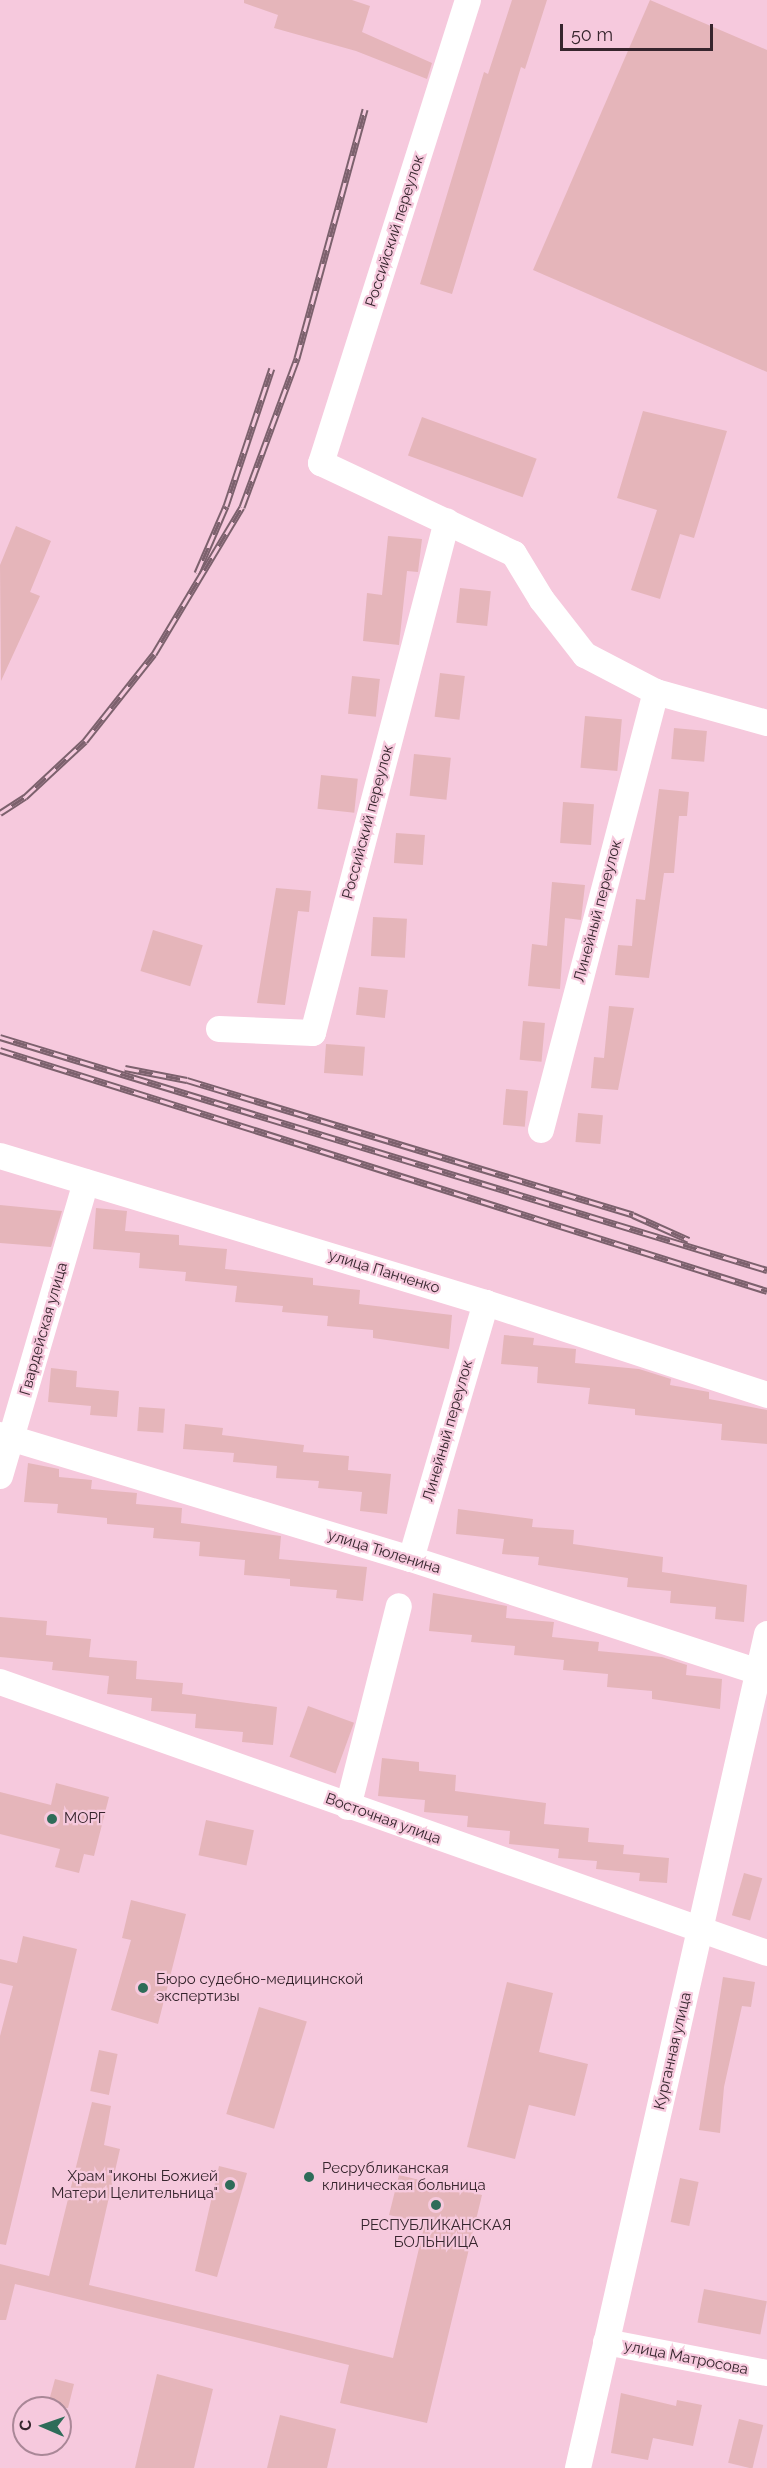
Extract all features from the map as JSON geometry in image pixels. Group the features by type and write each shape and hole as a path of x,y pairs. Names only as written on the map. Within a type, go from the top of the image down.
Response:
{"street":[{"name":"Российский переулок","path":"219,1029 313,1033 447,521 321,463 468,0"},
{"path":"447,521 514,554 542,600 585,655 656,692 767,723"},
{"name":"Линейный переулок","path":"541,1130 656,692"},
{"name":"улица Панченко","path":"0,1155 486,1303 767,1395"},
{"name":"Гвардейская улица","path":"0,1476 6,1437 86,1182"},
{"name":"Линейный переулок","path":"411,1559 486,1303"},
{"name":"улица Тюленина","path":"6,1437 411,1559 762,1673"},
{"path":"348,1807 399,1606"},
{"name":"Курганная улица","path":"578,2468 762,1673 767,1634"},
{"name":"Восточная улица","path":"0,1682 348,1807 767,1953"},
{"name":"улица Матросова","path":"606,2342 767,2373"}],"building":[{"path":"244,0 352,0 370,6 362,32 432,63 427,79 356,51 274,28 278,15 244,3"},
{"path":"512,0 547,0 525,69 521,67 452,294 420,284 484,72 488,74"},
{"path":"650,0 767,50 767,372 533,270"},
{"path":"643,411 727,431 694,538 680,534 660,599 631,590 657,510 617,498"},
{"path":"422,417 537,459 523,497 408,456"},
{"path":"16,526 51,541 30,592 40,596 1,681 0,565"},
{"path":"388,536 422,539 418,572 407,571 399,645 363,641 367,593 382,595"},
{"path":"460,588 491,591 487,626 456,623"},
{"path":"440,673 465,676 459,720 435,717"},
{"path":"352,676 380,679 376,717 348,714"},
{"path":"585,716 622,719 617,771 580,768"},
{"path":"674,728 707,731 704,762 671,759"},
{"path":"414,754 451,758 446,800 410,796"},
{"path":"321,775 358,779 354,813 317,809"},
{"path":"659,789 689,792 687,816 679,816 674,873 664,873 649,978 615,975 618,945 632,946 636,899 645,900"},
{"path":"563,802 594,804 591,845 560,843"},
{"path":"396,833 425,835 423,865 394,863"},
{"path":"552,882 585,885 581,920 565,918 560,989 528,986 532,944 547,946"},
{"path":"276,888 311,891 309,912 298,911 285,1005 257,1003"},
{"path":"373,917 407,919 405,958 371,956"},
{"path":"153,930 203,945 190,986 140,971"},
{"path":"359,987 388,990 385,1018 356,1015"},
{"path":"609,1006 634,1008 618,1090 591,1088 594,1057 604,1058"},
{"path":"523,1021 545,1023 542,1062 520,1060"},
{"path":"326,1044 365,1047 363,1076 324,1073"},
{"path":"506,1089 528,1091 525,1127 503,1125"},
{"path":"578,1113 603,1115 600,1144 575,1142"},
{"path":"0,1205 62,1211 51,1247 0,1243"},
{"path":"96,1208 127,1211 125,1231 179,1235 179,1245 227,1249 225,1269 313,1278 313,1285 360,1290 359,1304 452,1315 449,1349 373,1338 373,1330 327,1326 328,1316 282,1312 283,1306 235,1302 237,1286 185,1281 186,1272 139,1268 140,1253 93,1249"},
{"path":"504,1335 534,1338 533,1345 576,1349 575,1363 639,1369 671,1379 670,1385 709,1392 709,1399 767,1410 767,1444 721,1440 722,1424 635,1415 635,1409 588,1404 590,1388 537,1383 538,1367 501,1364"},
{"path":"51,1368 77,1371 76,1387 119,1391 117,1417 90,1415 91,1406 48,1402"},
{"path":"139,1407 165,1409 163,1433 137,1431"},
{"path":"185,1424 223,1428 222,1435 304,1445 303,1452 349,1456 348,1470 391,1474 387,1514 360,1511 362,1492 318,1488 319,1481 276,1478 277,1466 233,1462 234,1453 183,1449"},
{"path":"28,1463 59,1469 59,1477 92,1480 91,1489 137,1493 136,1504 182,1508 181,1523 281,1536 279,1559 367,1567 363,1601 336,1598 337,1590 290,1586 290,1579 244,1575 245,1560 199,1556 200,1542 153,1538 154,1528 107,1524 107,1518 57,1513 58,1504 24,1502"},
{"path":"458,1509 533,1519 532,1527 574,1530 573,1544 663,1557 662,1572 747,1585 744,1622 715,1619 716,1607 670,1603 671,1591 627,1587 628,1578 538,1565 539,1557 502,1554 504,1539 456,1534"},
{"path":"433,1593 507,1606 506,1618 554,1622 552,1637 599,1642 598,1651 662,1657 687,1665 686,1675 722,1679 720,1709 652,1699 652,1691 607,1687 608,1674 563,1670 564,1660 514,1655 515,1646 471,1642 472,1635 429,1631"},
{"path":"0,1617 47,1621 46,1635 91,1639 89,1657 137,1661 136,1679 183,1683 182,1694 277,1707 273,1745 242,1742 243,1732 195,1728 196,1714 151,1711 152,1698 107,1694 109,1676 52,1670 53,1662 0,1657"},
{"path":"308,1706 354,1723 336,1774 290,1757"},
{"path":"382,1758 419,1762 419,1771 456,1775 455,1791 546,1803 544,1824 589,1828 588,1842 624,1845 623,1854 669,1858 667,1883 639,1881 640,1873 596,1869 597,1861 558,1858 559,1849 509,1844 510,1831 467,1827 468,1816 424,1812 425,1800 378,1796"},
{"name":"МОРГ","path":"56,1783 109,1797 94,1856 84,1854 79,1873 55,1867 60,1849 0,1834 0,1792 51,1805"},
{"path":"206,1820 254,1830 246,1865 199,1855"},
{"path":"744,1873 762,1878 750,1921 732,1915"},
{"path":"131,1900 186,1914 158,2024 111,2010 131,1940 122,1938"},
{"path":"23,1936 77,1949 6,2245 0,2244 0,2036 13,1986 0,1983 0,1959 17,1963"},
{"path":"723,1977 755,1982 751,2007 742,2006 724,2087 720,2133 699,2130"},
{"path":"507,1982 553,1993 539,2052 588,2064 575,2116 529,2105 515,2159 467,2147"},
{"path":"259,2007 307,2022 274,2129 226,2114"},
{"path":"99,2050 118,2054 109,2095 90,2091"},
{"path":"92,2102 111,2106 104,2145 120,2149 89,2285 393,2358 425,2223 389,2215 399,2175 482,2195 427,2423 340,2403 349,2365 194,2327 15,2284 6,2320 0,2320 0,2264 49,2276"},
{"path":"219,2166 247,2173 217,2277 195,2271"},
{"path":"680,2178 699,2182 689,2226 671,2222"},
{"path":"704,2289 767,2301 760,2335 698,2322"},
{"path":"157,2374 213,2389 194,2468 135,2468"},
{"path":"55,2379 74,2384 71,2396 50,2396"},
{"path":"621,2393 676,2406 677,2400 702,2405 693,2446 653,2438 648,2460 611,2453"},
{"path":"280,2415 336,2429 327,2468 267,2468"},
{"path":"739,2419 763,2425 753,2468 728,2463"}],"railway":[{"path":"0,813 25,797 85,741 154,654 242,507 297,358 365,109"},
{"path":"197,573 226,506 272,368"},
{"path":"0,1037 767,1270"},
{"path":"0,1050 767,1291"},
{"path":"125,1068 187,1080 633,1215 689,1240"}],"place":[{"name":"МОРГ","path":"52,1819"},
{"name":"Бюро судебно-медицинской экспертизы","path":"143,1988"},
{"name":"Ресрубликанская клиническая больница","path":"309,2177"},
{"name":"Храм \"иконы Божией Матери Целительница\"","path":"230,2185"},
{"name":"РЕСПУБЛИКАНСКАЯ БОЛЬНИЦА","path":"436,2205"}]}
